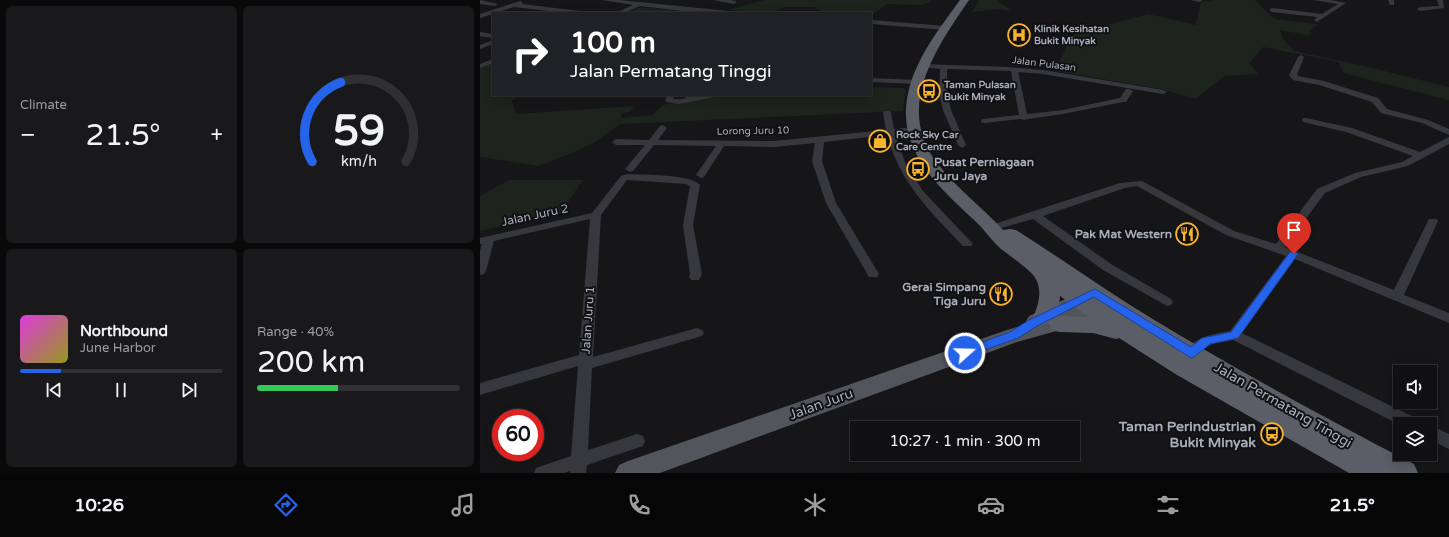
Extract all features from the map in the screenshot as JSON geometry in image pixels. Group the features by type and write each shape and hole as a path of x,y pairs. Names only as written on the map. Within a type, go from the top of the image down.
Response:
{"highway":[{"name":"Jalan Permatang Tinggi","path":"965,0 932,46 922,66 917,82 914,102 914,130 923,156 943,181 990,222 1093,301 1136,337 1179,366 1374,473"},
{"name":"Jalan Permatang Tinggi","path":"990,222 996,235 1043,274 1191,353 1349,444 1404,473"},
{"path":"1043,274 1049,289 1050,298 1048,309 1051,321 1093,326 1136,337"}],"main road":[{"name":"Jalan Juru","path":"628,473 1014,335 1040,330 1051,321 1093,301"}],"street":[{"path":"492,12 528,0"},
{"path":"606,0 719,12"},
{"path":"620,12 649,0 685,5 677,8"},
{"path":"716,0 734,2"},
{"path":"1193,0 1200,0"},
{"path":"1316,0 1343,2"},
{"path":"1420,9 1442,7 1440,0"},
{"path":"480,2 495,4"},
{"path":"1314,22 1343,2"},
{"path":"514,5 572,12"},
{"path":"1272,10 1322,16"},
{"path":"480,16 492,12"},
{"path":"480,16 492,18"},
{"path":"872,22 945,28"},
{"path":"480,34 492,36"},
{"path":"480,47 492,42"},
{"path":"1301,57 1293,75 1296,78 1321,83 1382,101 1408,115 1449,132"},
{"path":"480,66 492,61"},
{"name":"Jalan Pulasan","path":"922,66 1048,73 1163,92"},
{"path":"944,67 943,93 947,110 962,145"},
{"path":"1014,70 1024,118"},
{"path":"872,80 917,82"},
{"path":"985,121 1024,118 1124,100 1129,91"},
{"path":"671,96 669,100 674,102 686,101 694,96"},
{"path":"887,113 889,133 897,157 916,188 967,244"},
{"path":"1306,120 1355,132 1421,156"},
{"path":"596,215 663,128"},
{"name":"Lorong Juru 10","path":"616,142 774,144 914,130"},
{"path":"820,139 817,160 831,202 873,274"},
{"path":"1278,249 1321,191 1358,175 1397,166 1421,156 1449,140"},
{"path":"701,175 722,143"},
{"path":"628,173 688,181 695,185 688,225 696,274 695,277"},
{"path":"990,222 1035,215 1123,185 1139,183 1230,233 1294,254 1449,318"},
{"name":"Jalan Juru 2","path":"484,240 596,215"},
{"name":"Jalan Juru 1","path":"578,467 596,215"},
{"path":"1035,215 1107,267 1167,302"},
{"path":"1397,296 1433,220"},
{"path":"480,271 484,240"},
{"path":"1234,335 1294,254"},
{"path":"480,390 697,333"},
{"path":"1191,353 1206,341 1234,335 1399,417"},
{"path":"1437,436 1449,442"},
{"path":"542,473 578,467 637,441"}],"shaded area":[{"path":"764,0 930,0 932,2 921,5 887,4 872,14 872,12 820,12 821,11 814,7 784,7 775,12 727,10"},
{"path":"980,0 1001,0 997,1 1012,11 998,9 971,12"},
{"path":"1214,0 1255,0 1274,19 1318,24 1309,31 1313,33 1307,35 1280,30 1283,39 1294,51 1360,65 1449,87 1449,100 1343,73 1339,62 1263,47 1249,63 1258,74 1224,76 1196,99 1161,89 1055,71 1078,23 1103,26 1148,14 1196,25 1201,2"},
{"path":"637,8 681,11 678,12 628,12"},
{"path":"492,62 492,96 519,96 512,101 516,114 634,106 631,111 621,114 621,118 653,115 662,105 722,96 872,96 872,87 903,88 906,90 903,111 620,124 595,142 539,166 480,157 480,66"},
{"path":"509,180 583,180 560,213 480,231 480,196"}],"place":[{"name":"Klinik Kesihatan Bukit Minyak","path":"1019,35"},
{"name":"Taman Pulasan Bukit Minyak","path":"929,91"},
{"name":"Rock Sky Car Care Centre","path":"880,141"},
{"name":"Pusat Perniagaan Juru Jaya","path":"918,169"},
{"name":"Pak Mat Western","path":"1187,234"},
{"name":"Gerai Simpang Tiga Juru","path":"1001,294"},
{"name":"Taman Perindustrian Bukit Minyak","path":"1272,434"}],"route":[{"path":"965,353 1014,335 1044,317 1095,292 1191,353 1206,341 1234,335 1294,254"}]}
